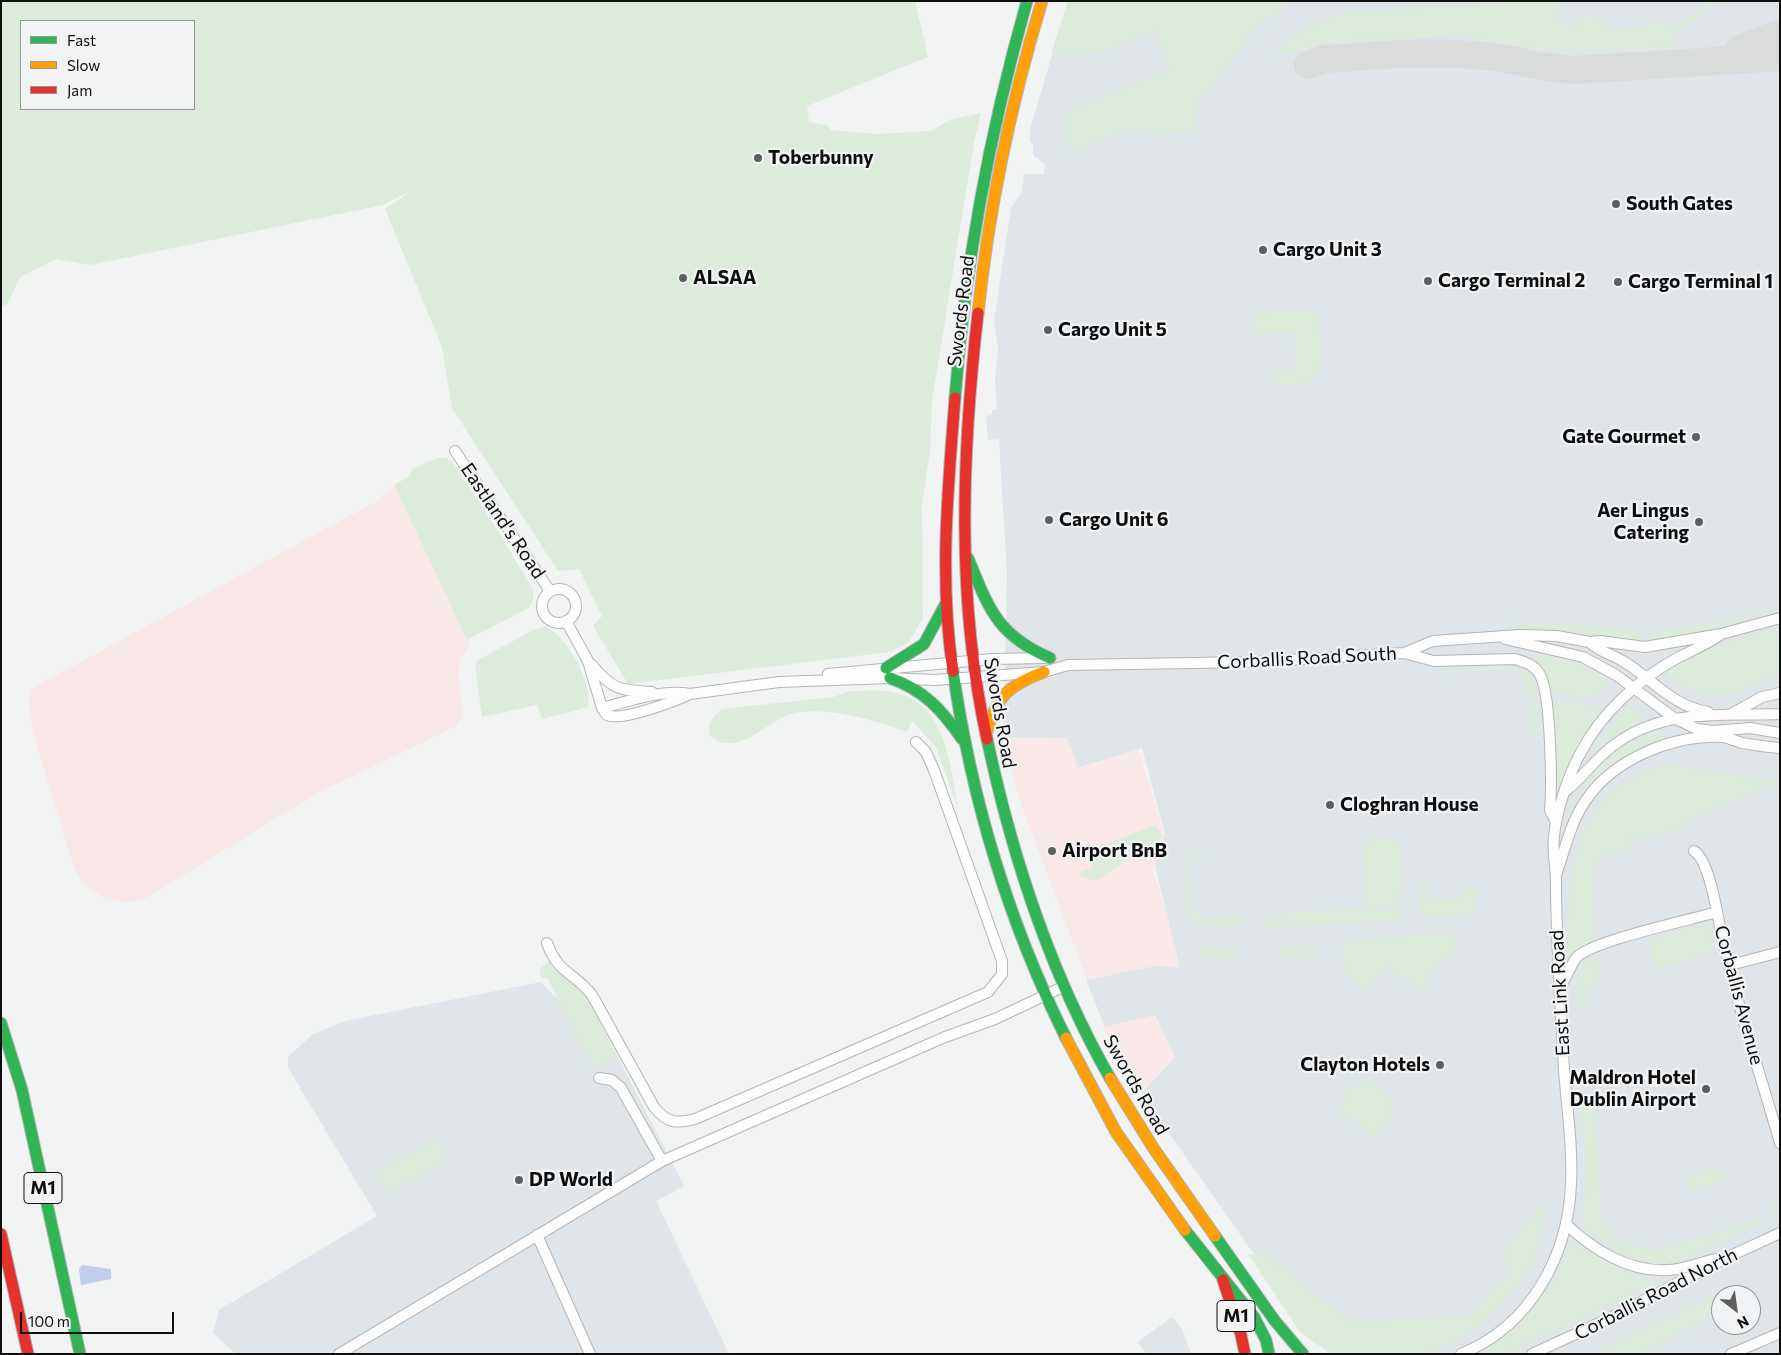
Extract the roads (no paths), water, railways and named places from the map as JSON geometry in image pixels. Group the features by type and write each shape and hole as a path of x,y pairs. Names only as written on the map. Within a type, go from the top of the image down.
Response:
{"main road":[{"name":"Swords Road","path":"1026,1 989,155 964,306 948,503 946,603 951,663 965,744 1002,884 1045,996 1091,1088 1127,1148 1223,1280 1257,1320 1265,1335 1269,1354"},
{"name":"Swords Road","path":"1042,1 1033,29 1001,162 978,307 967,427 965,551 974,675 985,740 1014,855 1065,986 1101,1062 1151,1146 1271,1315 1304,1354"},
{"path":"965,551 989,608 1004,629 1021,644 1050,658"},
{"path":"946,603 924,644 888,673 930,697 939,706 965,744"},
{"path":"985,740 992,711 999,698 1008,688 1044,672"},
{"name":"M1","path":"1,1024 69,1354"},
{"name":"M1","path":"1,1024 22,1090 80,1354"},
{"path":"1,1234 28,1354"},
{"path":"1,1273 11,1336"},
{"name":"M1","path":"1223,1280 1226,1296 1241,1332 1245,1354"}],"street":[{"name":"Eastland's Road","path":"455,451 550,591"},
{"path":"555,589 566,590 574,598 576,608 571,618 566,621 555,622 545,616 542,605 550,591 555,589"},
{"name":"Corballis Road South","path":"953,677 1044,672 1068,665 1254,662 1404,653 1433,642 1536,635 1557,636 1590,642 1600,641 1645,646 1721,634 1780,618"},
{"path":"566,621 588,661 605,681 621,691 690,694 779,682 888,673 951,663"},
{"name":"Corballis Road South","path":"1634,689 1646,679 1721,634"},
{"path":"1502,638 1583,657 1616,675 1674,718 1697,729 1713,731 1750,728 1780,733"},
{"path":"1590,642 1596,648 1625,662 1678,701 1701,710 1716,713"},
{"name":"East Link Road","path":"1404,653 1434,661 1514,659 1526,662 1538,672 1542,677 1547,702 1550,810 1556,822"},
{"name":"Corballis Road South","path":"951,663 973,660 1050,658 1068,665"},
{"path":"588,661 602,708 606,715 617,717 680,699 690,694"},
{"path":"888,673 920,681 953,677"},
{"name":"East Link Road","path":"1461,1354 1495,1335 1529,1305 1552,1267 1566,1224 1572,1183 1560,987 1556,876 1552,855 1556,822 1581,752 1617,705 1634,689"},
{"path":"602,708 664,693"},
{"path":"1733,713 1762,697 1780,693"},
{"path":"1566,791 1620,741 1648,726 1674,718 1716,713 1780,714"},
{"path":"1556,876 1576,816 1595,788 1620,767 1646,752 1680,741 1724,737 1746,743 1780,748"},
{"path":"547,943 558,965 585,985 592,994 654,1107 662,1117 674,1122 695,1119 988,992 997,984 1002,974 1002,962 934,770 926,752 916,742"},
{"name":"Corballis Avenue","path":"1694,851 1701,858 1709,880 1730,965 1780,1143"},
{"path":"1560,987 1577,957 1585,952 1608,942 1717,912"},
{"path":"1730,965 1780,952"},
{"path":"339,1354 662,1161 1065,986"},
{"path":"599,1078 612,1080 621,1088 662,1161"},
{"path":"1566,1224 1584,1240 1613,1257 1643,1269 1669,1270 1728,1257"},
{"name":"Corballis Road North","path":"1532,1354 1608,1319 1728,1257 1780,1233"},
{"path":"537,1235 590,1354"},
{"path":"1731,1354 1780,1333"}],"water":[{"path":"82,1265 111,1269 111,1279 81,1285 79,1269"}],"place":[{"name":"Toberbunny","path":"758,158"},
{"name":"South Gates","path":"1616,204"},
{"name":"Cargo Unit 3","path":"1263,250"},
{"name":"ALSAA","path":"683,278"},
{"name":"Cargo Terminal 2","path":"1428,281"},
{"name":"Cargo Terminal 1","path":"1618,282"},
{"name":"Cargo Unit 5","path":"1048,330"},
{"name":"Gate Gourmet","path":"1696,437"},
{"name":"Cargo Unit 6","path":"1049,520"},
{"name":"Aer Lingus Catering","path":"1699,522"},
{"name":"Cloghran House","path":"1330,805"},
{"name":"Airport BnB","path":"1052,851"},
{"name":"Clayton Hotels","path":"1440,1065"},
{"name":"Maldron Hotel Dublin Airport","path":"1706,1089"},
{"name":"DP World","path":"519,1180"}]}
